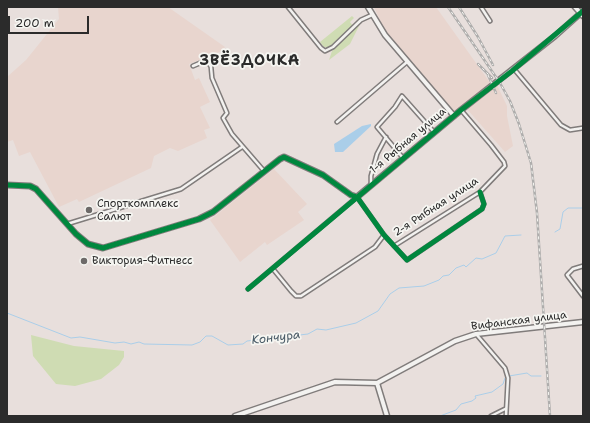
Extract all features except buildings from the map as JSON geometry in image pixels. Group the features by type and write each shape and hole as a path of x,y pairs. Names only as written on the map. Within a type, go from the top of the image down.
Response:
{"street":[{"path":"288,7 325,51 333,47 360,20 372,15"},
{"path":"368,7 385,36 454,116"},
{"path":"481,7 490,21"},
{"path":"575,7 582,14"},
{"name":"1-я Рыбная улица","path":"248,290 461,110 582,14"},
{"path":"193,66 207,60 211,67 212,78 228,114 223,118 232,134 264,172"},
{"path":"337,122 407,62"},
{"path":"514,69 561,125 570,130 583,128"},
{"path":"404,158 377,127 395,107 402,96 434,133"},
{"name":"2-я Рыбная улица","path":"394,246 480,192 503,169 505,164 461,110"},
{"path":"372,184 371,176 377,154 386,137"},
{"path":"67,224 181,189 242,147"},
{"path":"7,185 25,186 36,189 67,224 88,244 104,248 199,219 213,212 280,159 284,158 323,175 351,195 357,197 384,235 407,260 482,209 484,204 480,192"},
{"name":"2-я Рыбная улица","path":"272,269 296,296 301,296 375,247 384,235"},
{"path":"583,266 573,269 567,275 583,296"},
{"name":"Вифанская улица","path":"235,416 335,382 377,383 455,341 476,334 583,322"},
{"path":"476,334 505,368 508,378 506,416"},
{"path":"377,383 387,416"},
{"path":"491,416 506,409"}],"shaded area":[{"path":"58,7 168,7 225,47 222,51 189,64 195,80 199,78 210,102 200,107 210,128 204,130 207,138 178,151 170,148 154,156 151,168 79,202 77,199 59,207 30,152 19,156 13,140 7,142 7,77 26,60 59,19"},
{"path":"374,7 436,7 491,84 453,112 384,29"},
{"path":"497,85 507,106 507,116 513,146 505,152 466,108"},
{"path":"274,169 307,204 298,212 304,220 267,245 265,242 240,262 210,220"}],"green space":[{"path":"352,16 354,18 350,22 353,26 330,47 324,47 320,42"},
{"path":"361,22 350,44 329,60 332,51"},
{"path":"31,335 74,346 124,351 124,357 119,365 101,379 75,386 56,384 33,356"}],"water":[{"path":"371,124 371,126 343,152 335,152 334,144 362,126"}],"waterway":[{"name":"Кончура","path":"555,232 560,229 563,212 568,208 583,208"},
{"name":"Кончура","path":"7,313 71,338 80,337 131,344 139,342 144,344 192,345 200,342 206,336 212,336 228,345 243,344 247,341 308,334 317,329 326,330 356,323 378,311 390,294 399,288 424,286 439,280 443,276 449,275 456,268 464,265 466,267 476,258 482,259 496,253 505,236 521,235"},
{"path":"509,376 527,373 531,376 541,376"},
{"path":"440,416 456,410 461,404 472,401 476,398 475,396 492,392 503,384 505,378"}],"railway":[{"path":"448,7 500,83 510,101 531,163 537,213 550,416"},
{"path":"459,7 478,37 493,65"},
{"path":"478,64 492,78"},
{"path":"488,75 496,93"}],"cycle path":[{"path":"248,289 461,110 512,71 583,11"},
{"path":"7,185 30,186 36,189 76,234 88,244 103,248 199,219 213,212 284,157 323,175 351,195 357,197 384,235 407,260 482,209 484,204 480,192"}],"place":[{"name":"Спорткомплекс Салют","path":"89,210"},
{"name":"Виктория-Фитнесс","path":"84,261"}],"district":[{"name":"ЗВЁЗДОЧКА","path":"250,61"}]}
